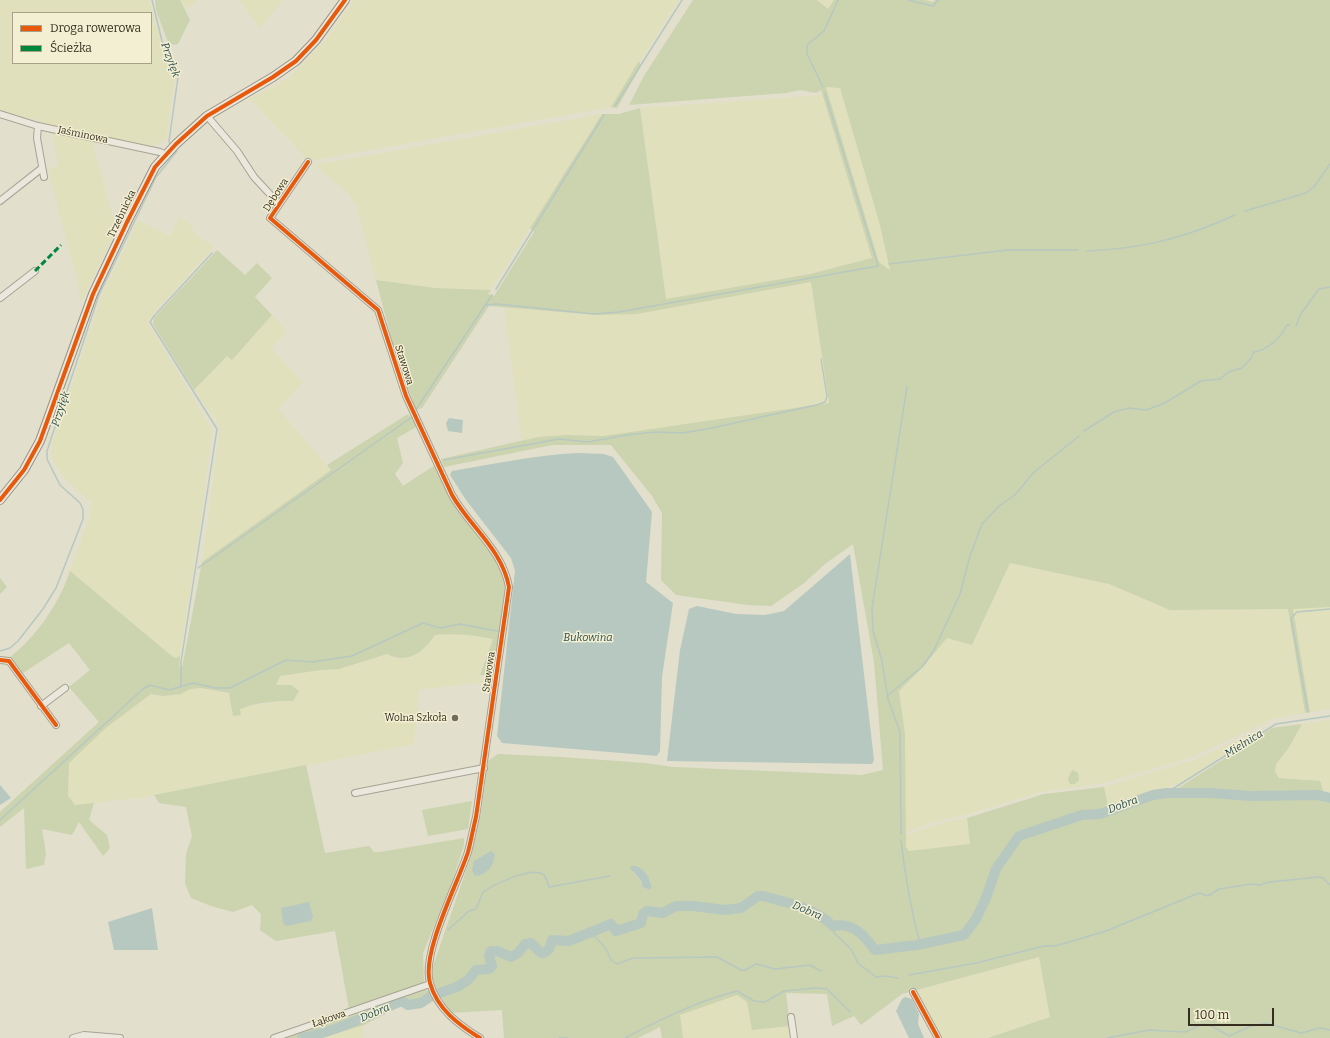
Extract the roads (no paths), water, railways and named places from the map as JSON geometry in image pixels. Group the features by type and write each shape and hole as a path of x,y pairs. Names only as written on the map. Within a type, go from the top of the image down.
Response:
{"street":[{"name":"Trzebnicka","path":"0,500 24,470 40,441 100,277 147,181 167,153 207,116 273,77 296,61 316,40 346,0"},
{"name":"Jaśminowa","path":"0,114 38,126 167,153"},
{"name":"Dębowa","path":"207,116 237,151 254,177 279,204"},
{"path":"38,126 37,138 44,177"},
{"name":"Dębowa","path":"308,162 271,215 271,221 378,310"},
{"path":"0,201 42,168"},
{"path":"0,298 35,271"},
{"name":"Stawowa","path":"378,310 406,396 452,495 459,507 498,557 507,578 509,587 484,768 468,851 434,944 429,968 430,984 437,999 446,1012 480,1038"},
{"path":"0,660 9,660 56,725"},
{"path":"41,706 65,688"},
{"path":"355,793 484,768"},
{"name":"Łąkowa","path":"274,1038 430,984"},
{"path":"914,992 938,1038"},
{"path":"791,1017 794,1038"},
{"path":"73,1038 84,1035 120,1038"}],"water":[{"path":"449,418 463,420 462,433 448,431 446,423"},
{"name":"Bukowina","path":"578,453 604,454 613,457 652,512 646,582 673,603 662,677 660,751 657,756 502,743 497,736 515,571 511,558 466,500 450,475 452,471 530,458"},
{"path":"850,554 874,760 872,764 667,761 680,650 689,609 697,606 736,614 765,615 784,611"},
{"path":"0,785 11,798 0,805"},
{"path":"491,851 495,854 493,863 487,872 475,876 472,870 474,861"},
{"path":"632,866 639,867 645,872 652,886 650,890 642,887 642,882 630,868"},
{"path":"309,902 313,917 311,921 286,926 283,923 281,908"},
{"path":"152,908 158,950 114,950 108,922"},
{"path":"905,997 912,999 919,1014 918,1024 924,1038 909,1038 896,1011 902,999"}],"waterway":[{"name":"Przyłęk","path":"152,0 162,41 171,57 178,77 169,141 170,144"},
{"path":"615,106 682,0"},
{"path":"823,87 807,54 807,45 824,31 838,0"},
{"path":"908,0 933,6 938,0"},
{"path":"485,305 497,304 594,314 619,312 878,266 825,93"},
{"path":"496,289 604,115"},
{"name":"Przyłęk","path":"0,651 10,648 18,641 43,609 56,588 83,519 83,509 80,503 60,485 47,459 47,451 99,295 156,177 177,151"},
{"path":"1245,211 1306,193 1314,187 1330,164"},
{"path":"1087,251 1126,248 1162,241 1198,230 1235,215"},
{"path":"889,264 1008,250 1078,250"},
{"path":"181,687 181,662 217,429 150,322 212,253"},
{"path":"1296,326 1300,315 1319,289 1330,287"},
{"path":"415,411 492,295"},
{"path":"1084,431 1114,412 1129,408 1146,410 1163,404 1201,381 1220,379 1228,372 1242,368 1254,352 1269,346 1278,338 1287,325 1290,325"},
{"path":"444,460 559,439 588,442 655,432 682,433 816,405 825,402 827,396 821,359"},
{"path":"901,834 900,732 888,699 882,661 873,631 872,608 907,387"},
{"path":"198,568 412,417"},
{"path":"887,696 923,666 934,650 960,594 970,556 982,524 999,506 1016,494 1033,473 1079,436"},
{"path":"1308,712 1291,618 1297,612 1330,609"},
{"path":"0,820 143,689 150,685 169,690 193,683 215,688 230,688 286,660 312,662 352,656 423,623 440,628 460,624 497,631"},
{"name":"Mielnica","path":"1166,793 1276,724 1330,716"},
{"name":"Dobra","path":"302,1038 340,1027 402,1001 408,1005 421,1003 431,996 457,987 468,980 476,970 489,969 492,966 489,955 491,951 497,951 511,957 518,953 525,944 531,943 541,953 544,953 549,949 552,940 569,941 611,924 616,931 641,923 643,914 647,911 663,913 676,906 693,906 725,910 741,908 758,896 763,896 800,906 817,914 833,926 840,925 852,928 867,939 875,950 917,945 964,935 976,919 986,898 996,869 1019,836 1082,815 1100,814 1153,795 1166,793 1211,793 1251,796 1318,795 1330,798"},
{"path":"901,840 904,867 920,944"},
{"path":"448,930 469,911 476,909 483,892 513,877 531,872 539,873 544,875 549,887 610,876"},
{"path":"909,975 976,963 1044,946 1055,946 1106,931 1199,893 1208,896 1219,889 1319,877 1323,878 1330,885"},
{"path":"833,926 834,933 851,949 858,963 876,977 885,976 898,978"},
{"path":"590,933 597,938 603,945 611,960 617,964 633,958 717,957 741,970 745,970 756,964 775,969 810,965 821,971"},
{"path":"625,1038 680,1011 737,991 754,1001 765,1002 784,991 816,988 827,989 850,1012"},
{"path":"1107,1038 1149,1030 1185,1032 1203,1024 1212,1026 1229,1036 1249,1027 1265,1023 1301,1033 1320,1028 1330,1030"},
{"path":"559,1038 568,1038"}],"place":[{"name":"Wolna Szkoła","path":"455,718"}]}
